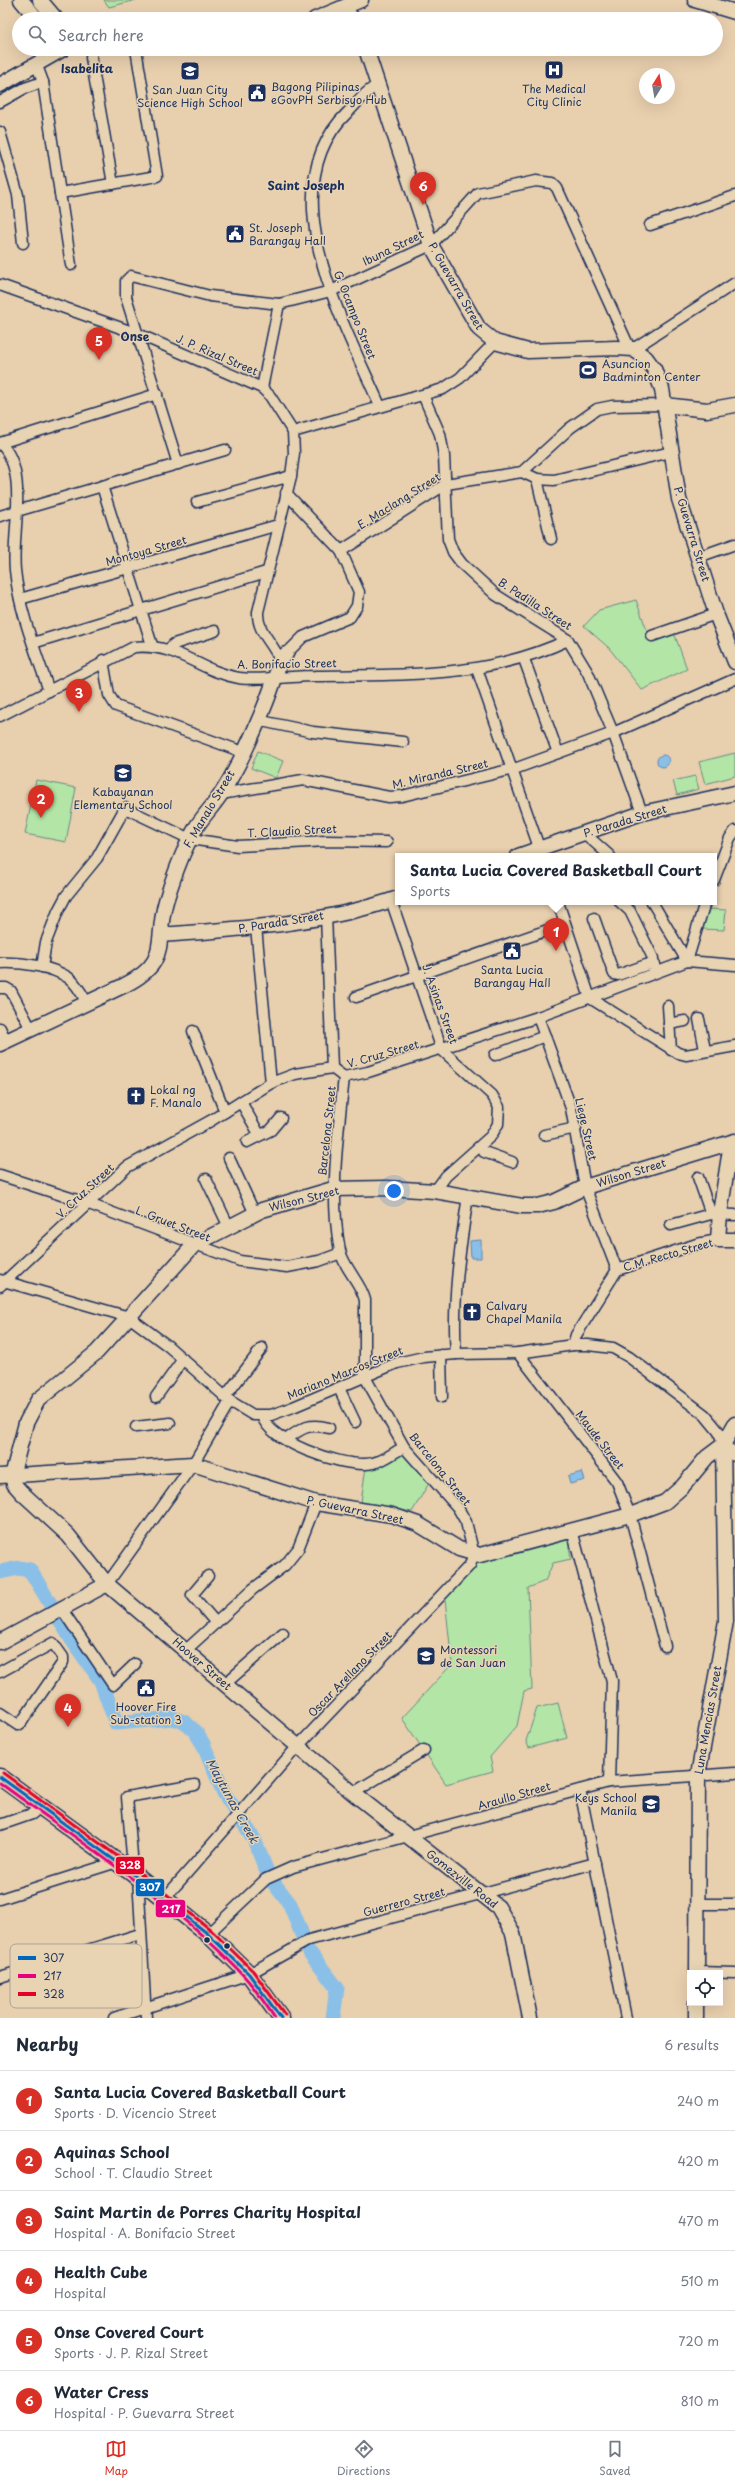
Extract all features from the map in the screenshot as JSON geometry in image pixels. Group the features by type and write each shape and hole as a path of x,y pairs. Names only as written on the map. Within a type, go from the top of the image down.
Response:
{"main road":[{"path":"21,0 31,12"},
{"path":"40,0 50,12"},
{"path":"346,9 361,0"},
{"path":"695,0 735,12"},
{"path":"36,63 38,56"},
{"path":"0,85 50,56"},
{"name":"P. Guevarra Street","path":"368,56 431,245 479,328 495,342 528,351 632,349 646,358 654,369 662,389 671,452 680,499 716,614 735,662"},
{"path":"665,405 707,410 735,405"},
{"name":"F. Manalo Street","path":"3,1042 88,1003 140,977 149,969 159,952 165,903 179,861 190,839 221,794 243,752 283,658"},
{"name":"P. Parada Street","path":"541,852 584,833 642,813 735,793"},
{"name":"P. Parada Street","path":"161,935 256,927 326,915 395,899"},
{"path":"718,1240 715,1213 733,1142"},
{"name":"Wilson Street","path":"5,1476 32,1409 38,1400 97,1352 194,1245 255,1214 279,1204 333,1189 387,1188 435,1191 522,1206 538,1206 554,1202 585,1187 733,1142"},
{"name":"C.M. Recto Street","path":"718,1240 735,1240"},
{"path":"474,1555 495,1552 630,1515 665,1502 683,1486 707,1457 723,1444 735,1424"},
{"path":"723,1444 728,1451 735,1454"},
{"name":"Luna Mencias Street","path":"698,1970 696,1904 698,1775 731,1622 723,1444"},
{"name":"P. Guevarra Street","path":"5,1476 193,1464 316,1503 392,1515 418,1524 474,1555"},
{"name":"Hoover Street","path":"5,1476 68,1535 107,1584 353,1793 409,1838"},
{"path":"0,1642 107,1584"},
{"path":"0,1777 127,1869 208,1934 249,1974 281,2018"},
{"name":"Gomezville Road","path":"409,1838 498,1907 510,1925 530,2018"},
{"path":"696,2006 696,2018"}],"street":[{"path":"91,56 112,184"},
{"path":"60,193 157,176 137,56"},
{"path":"36,63 43,82 71,264"},
{"path":"0,102 25,88 43,82"},
{"name":"G. Ocampo Street","path":"377,86 335,125 323,146 315,172 313,209 331,291 380,406"},
{"path":"0,132 18,196 23,243"},
{"name":"Ibuna Street","path":"138,334 126,293 126,281 131,276 210,296 279,304 331,291 431,245 478,193 536,180 552,183 557,188 632,349"},
{"path":"650,225 735,196"},
{"path":"632,349 735,283"},
{"name":"J. P. Rizal Street","path":"0,285 138,334 262,388 270,396 293,432 294,453 291,476 266,572 258,622 283,658"},
{"path":"262,388 279,304"},
{"path":"138,334 178,464"},
{"path":"293,432 443,389 460,378 495,342"},
{"path":"49,691 20,599 15,571 16,511 14,464 11,456 0,443 157,394"},
{"name":"B. Padilla Street","path":"423,395 440,434 446,484 448,539 453,552 462,564 496,595 568,640 588,673 613,733 642,813"},
{"path":"665,405 612,406 597,409 570,428 522,472 537,479 570,477 671,452"},
{"path":"0,516 225,450"},
{"name":"E. Maclang Street","path":"341,551 446,484 522,472"},
{"path":"197,502 291,476"},
{"path":"537,479 551,539"},
{"path":"102,486 152,645"},
{"path":"283,658 302,637 350,617 357,606 359,592 341,551 286,493"},
{"name":"Montoya Street","path":"20,599 278,525"},
{"path":"698,557 735,544"},
{"path":"33,643 266,572"},
{"path":"652,636 716,614"},
{"path":"169,649 174,644 215,631"},
{"name":"A. Bonifacio Street","path":"0,716 49,691 103,660 134,647 152,645 169,649 228,676 242,679 404,675 477,669 524,659 568,640"},
{"path":"524,659 558,753"},
{"path":"103,660 109,695 116,706 243,752"},
{"path":"477,669 541,852"},
{"name":"M. Miranda Street","path":"221,794 303,780 395,798 513,769 613,733 735,679"},
{"path":"257,720 313,732 403,742"},
{"name":"T. Claudio Street","path":"42,967 46,942 58,911 66,896 97,858 124,809 127,808 190,839 238,846 326,841 387,842"},
{"path":"717,872 730,838 735,832"},
{"path":"584,833 607,853"},
{"name":"J. Asinas Street","path":"397,905 417,975 442,1050 492,1095 498,1107 498,1124 491,1136 446,1176 435,1191"},
{"path":"559,905 590,998 671,1050 686,1055 705,1050 735,1046"},
{"path":"594,918 614,974 618,975 646,965 654,961 630,911 623,905"},
{"path":"654,905 687,961"},
{"path":"687,961 704,905"},
{"path":"326,915 332,1068"},
{"path":"356,997 565,924"},
{"path":"256,927 271,1083"},
{"name":"V. Cruz Street","path":"1,1282 89,1204 127,1167 227,1111 271,1083 295,1074 332,1068 344,1077 442,1050 538,1017 687,961 735,966"},
{"path":"0,963 18,963 42,967 70,979 88,1003"},
{"path":"0,988 6,988 11,991 31,1029"},
{"path":"668,1006 671,1050"},
{"name":"Liege Street","path":"538,1017 571,1108 576,1128 585,1187 617,1270"},
{"path":"699,1019 705,1050"},
{"path":"669,1024 685,1021"},
{"path":"0,1028 3,1042"},
{"path":"193,1031 216,1091 227,1111"},
{"path":"495,1055 545,1036"},
{"name":"Barcelona Street","path":"344,1077 333,1189 341,1253 363,1291 365,1300 365,1377 404,1447 458,1508 466,1522 474,1555"},
{"path":"241,1102 259,1134"},
{"path":"247,1142 259,1134 271,1130 281,1118"},
{"path":"544,1135 576,1128"},
{"path":"484,1152 512,1162"},
{"path":"229,1158 255,1214"},
{"name":"L. Gruet Street","path":"0,1176 89,1204 194,1245 240,1261 264,1266 287,1267 319,1261 341,1253"},
{"path":"698,1177 715,1213"},
{"path":"206,1179 229,1227"},
{"path":"456,1354 454,1321 456,1280 468,1196"},
{"path":"671,1225 715,1213 735,1215"},
{"name":"C.M. Recto Street","path":"573,1345 576,1335 617,1270 697,1244 718,1240"},
{"path":"1,1282 129,1317 183,1360 227,1399 242,1410 262,1416 267,1425 311,1454 345,1463 365,1464 381,1461 404,1447"},
{"name":"Mariano Marcos Street","path":"262,1416 293,1407 397,1363 441,1355 518,1353 573,1345 613,1348 629,1357 705,1415 719,1432 723,1444"},
{"path":"107,1584 193,1464 227,1399 262,1348"},
{"name":"Maude Street","path":"518,1353 612,1475 630,1515 665,1646"},
{"path":"441,1355 442,1398"},
{"path":"156,1397 183,1360"},
{"path":"339,1388 355,1422"},
{"path":"136,1427 170,1423"},
{"path":"287,1439 298,1431 313,1424 330,1428"},
{"path":"186,1650 253,1589 285,1565 298,1549 316,1503"},
{"path":"572,1530 612,1682 609,1782"},
{"name":"Oscar Arellano Street","path":"165,1898 298,1746 470,1565 474,1555"},
{"path":"208,1576 192,1595 216,1622"},
{"path":"57,1610 113,1685 135,1664"},
{"path":"225,1684 282,1633"},
{"path":"0,1672 53,1643 64,1659 21,1723 15,1723 0,1713"},
{"path":"353,1793 424,1750"},
{"name":"Araullo Street","path":"208,1934 269,1877 293,1867 409,1838 609,1782 735,1773"},
{"path":"141,1944 127,1869 132,1855 128,1796 195,1785"},
{"path":"580,1790 626,2018"},
{"path":"0,1825 32,1814 41,1806"},
{"name":"Guerrero Street","path":"114,2018 146,2013 249,1974 304,1941 595,1863"},
{"path":"0,1899 127,1869"},
{"path":"696,1904 735,1904"},
{"path":"107,1944 140,1934"},
{"path":"142,1960 146,2013"},
{"path":"723,1973 735,1973"},
{"path":"0,1977 10,1974"}],"green space":[{"path":"104,0 136,0 109,7"},
{"path":"636,600 650,639 673,630 687,669 642,690 609,648 584,626 599,610"},
{"path":"258,751 283,761 276,778 251,768"},
{"path":"735,753 735,776 705,784 699,762"},
{"path":"695,776 699,789 677,795 673,781"},
{"path":"36,780 76,788 66,842 25,834"},
{"path":"709,909 726,910 724,930 701,929"},
{"path":"402,1451 429,1483 412,1512 361,1502 366,1466 384,1465"},
{"path":"567,1536 571,1559 553,1563 545,1581 528,1588 532,1689 524,1691 517,1726 490,1757 493,1771 446,1784 402,1718 452,1664 445,1599 472,1562"},
{"path":"558,1703 567,1738 529,1748 526,1741 537,1708"}],"water":[{"path":"661,755 665,755 669,761 665,767 661,767 657,763 657,759"},
{"path":"481,1240 481,1258 471,1258 470,1241"},
{"path":"582,1472 585,1480 570,1484 568,1476"}],"waterway":[{"name":"Maytunas Creek","path":"0,1572 19,1568 30,1570 72,1640 101,1681 116,1723 173,1718 184,1722 195,1731 203,1744 224,1793 254,1839 269,1877 290,1904 303,1937"},
{"name":"Maytunas Creek","path":"310,1953 337,1988 333,2018"}],"transit line":[{"name":"328","path":"3,1773 135,1869 211,1930 253,1971 285,2015"},
{"name":"307","path":"0,1777 132,1873 208,1934 249,1974 281,2018"},
{"name":"217","path":"0,1783 95,1851 189,1924 218,1949 244,1976 275,2018"}],"place":[{"name":"The Medical City Clinic","path":"554,70"},
{"name":"San Juan City Science High School","path":"190,71"},
{"name":"Bagong Pilipinas eGovPH Serbisyo Hub","path":"257,93"},
{"name":"Water Cress","path":"423,205"},
{"name":"St. Joseph Barangay Hall","path":"235,234"},
{"name":"Onse Covered Court","path":"99,360"},
{"name":"Asuncion Badminton Center","path":"588,370"},
{"name":"Saint Martin de Porres Charity Hospital","path":"79,712"},
{"name":"Kabayanan Elementary School","path":"123,773"},
{"name":"Aquinas School","path":"41,818"},
{"name":"Santa Lucia Barangay Hall","path":"512,951"},
{"name":"Santa Lucia Covered Basketball Court","path":"556,951"},
{"name":"Lokal ng F. Manalo","path":"136,1096"},
{"name":"Calvary Chapel Manila","path":"472,1312"},
{"name":"Montessori de San Juan","path":"426,1656"},
{"name":"Hoover Fire Sub-station 3","path":"146,1688"},
{"name":"Health Cube","path":"68,1727"},
{"name":"Keys School Manila","path":"651,1804"}],"district":[{"name":"Isabelita","path":"87,69"},
{"name":"Saint Joseph","path":"306,186"},
{"name":"Onse","path":"135,337"}]}
